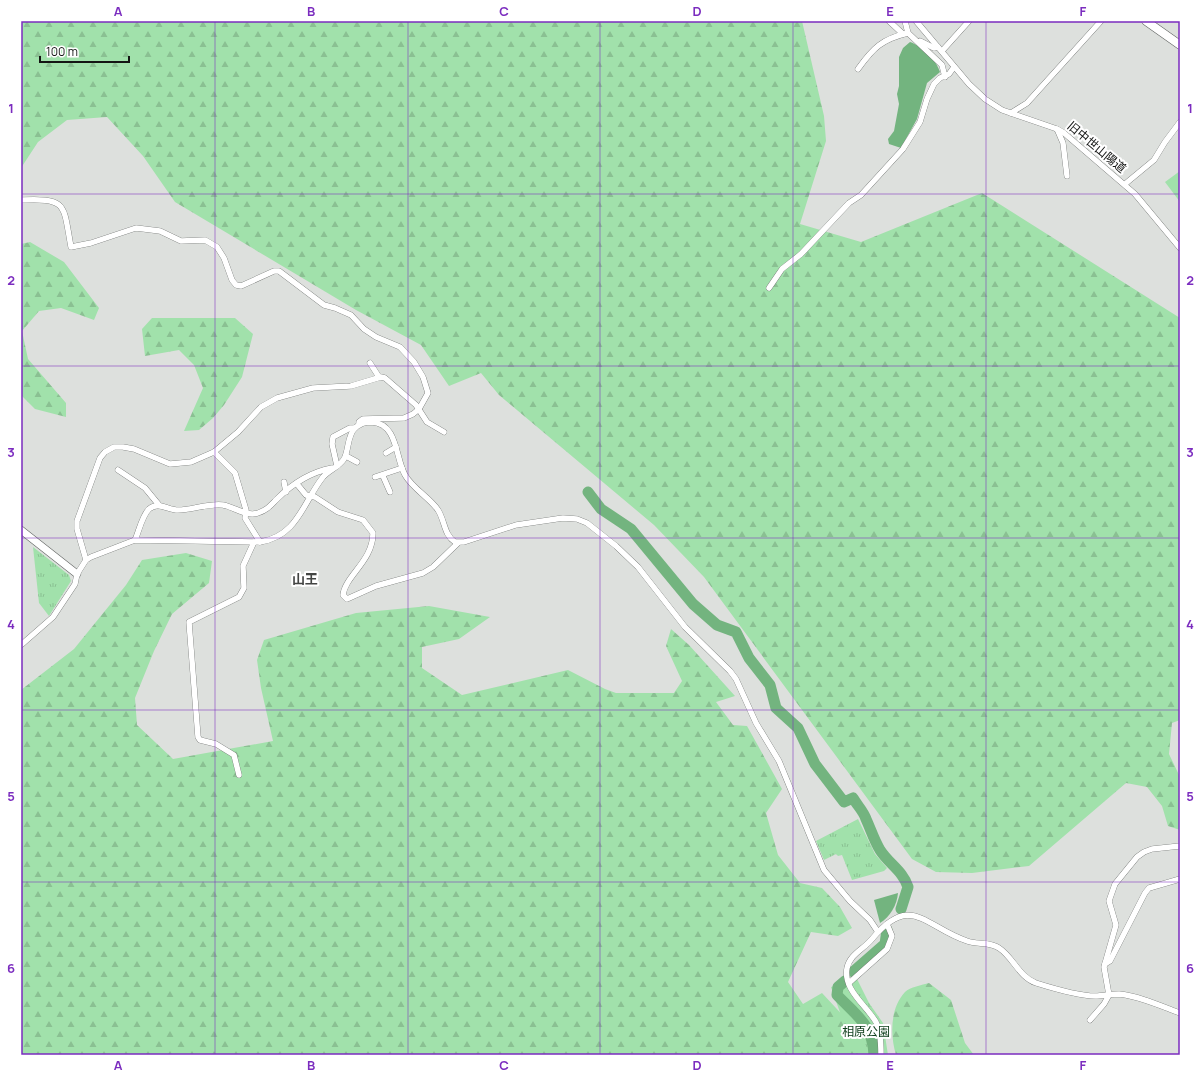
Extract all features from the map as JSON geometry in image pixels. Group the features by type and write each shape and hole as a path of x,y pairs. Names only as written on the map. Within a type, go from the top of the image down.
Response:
{"main road":[{"path":"1146,21 1180,45"}],"street":[{"path":"889,21 918,41 940,49 969,21"},
{"path":"905,21 906,34"},
{"name":"旧中世山陽道","path":"916,21 979,95 1002,110 1057,129 1125,184 1180,248"},
{"path":"1011,112 1027,103 1101,21"},
{"path":"858,69 872,50 892,38 906,34"},
{"path":"918,41 942,65 944,77"},
{"path":"769,288 782,269 801,254 849,203 861,195 903,149 920,122 927,99 934,84 940,78 949,74 954,67"},
{"path":"1125,184 1154,160 1180,122"},
{"path":"1057,129 1063,143 1067,176"},
{"path":"21,200 48,199 59,204 64,211 71,247 91,243 136,228 160,230 181,241 206,240 212,242 224,258 236,285 241,286 274,271 279,271 324,305 335,308 351,316 364,329 400,347 414,362 426,383 427,396 419,409 410,416 363,419 359,422 351,435 346,456 336,467 323,477 301,515 274,539 257,542 135,540 86,560 77,574 75,584 53,617 21,645"},
{"path":"370,363 379,377"},
{"path":"86,560 77,529 77,521 100,458 105,452 114,447 122,446 134,449 170,464 180,465 201,459 214,452 238,432 261,407 277,398 313,388 351,386 379,377 385,378 419,409 427,422 444,432"},
{"path":"336,467 332,444 333,437 350,428 369,422 382,424 388,429 406,476 439,511 448,535 458,543"},
{"path":"386,453 396,447"},
{"path":"214,452 235,473 246,510 245,518 257,542"},
{"path":"346,456 357,462"},
{"path":"118,470 145,488 159,505 178,510 222,505 255,514 267,510 286,492 317,471 336,467"},
{"path":"376,477 383,476 402,468"},
{"path":"383,476 390,492"},
{"path":"284,482 286,492"},
{"path":"297,484 306,495 311,496 338,512 363,520 373,533 369,552 360,568 345,588 343,595 347,599 376,586 423,573 433,567 458,543 516,525 563,518 577,519 588,523 616,546 638,567 685,627 730,671 736,680 756,723 779,761 824,870 850,901 870,920 878,932"},
{"path":"135,540 148,510 159,505"},
{"path":"21,530 77,574"},
{"path":"239,775 235,759 231,753 216,744 200,740 198,737 189,622 239,597 244,588 243,566 257,542"},
{"path":"1090,1020 1104,1004 1109,995 1104,964 1116,925 1109,901 1115,884 1137,857 1144,852 1152,849 1180,846"},
{"path":"1104,964 1110,961 1144,893 1149,888 1180,879"},
{"path":"882,1055 877,1023 849,983 847,969 850,958 868,945 878,932 887,924 902,915 919,917 967,941 998,947 1022,973 1035,982 1090,996 1127,995 1180,1013"},
{"path":"849,983 887,949 892,936 887,924"}],"green space":[{"path":"21,21 802,21 824,116 826,141 800,224 861,242 982,193 1180,318 1180,720 1172,723 1169,754 1180,777 1180,830 1168,826 1162,806 1147,787 1126,783 1029,866 972,873 936,872 912,859 704,577 654,525 499,395 481,373 449,386 421,345 356,310 175,202 143,156 107,117 67,120 38,142 21,168"},
{"path":"1180,171 1180,202 1165,182"},
{"path":"30,242 64,262 99,308 94,320 61,308 39,311 22,331 28,359 66,403 66,417 35,409 21,395 21,244"},
{"path":"152,318 235,318 253,334 242,377 224,405 213,418 199,430 184,431 203,388 194,365 179,350 145,356 142,329"},
{"path":"33,547 69,575 71,581 49,616 39,603"},
{"path":"186,553 212,561 209,583 172,614 154,651 135,698 137,725 173,759 273,741 261,688 257,660 264,640 356,613 429,606 490,617 459,639 422,647 422,668 462,695 568,670 616,693 674,693 682,681 666,646 671,629 689,645 735,696 716,702 733,725 747,726 782,789 766,813 778,855 800,883 822,888 840,907 852,928 838,936 811,932 788,982 803,1004 822,993 849,1022 863,1055 21,1055 21,690 74,649 126,585 142,560"},
{"path":"858,819 875,854 887,868 884,871 852,880 842,855 838,856 836,854 824,860 816,841"},
{"name":"相原公園","path":"857,979 869,1003 883,1023 888,1055 855,1055 831,987"},
{"path":"929,983 951,1000 965,1043 974,1055 896,1055 892,1030 896,1006 900,998 907,990"}],"shaded area":[{"path":"910,42 928,54 935,62 940,72 927,83 917,119 901,148 889,144 888,139 894,131 899,104 897,94 899,86 899,57 903,48"},
{"path":"898,893 892,910 880,923 874,900"}],"waterway":[{"path":"588,492 601,509 631,529 693,604 717,625 736,632 749,658 770,685 776,708 798,728 815,764 844,802 853,798 864,814 880,850 906,881 908,887 901,909"},
{"path":"853,972 885,944 887,930"},
{"path":"845,981 838,987 837,995 857,1015 867,1028 873,1045 874,1055"}],"district":[{"name":"山王","path":"305,579"}]}
